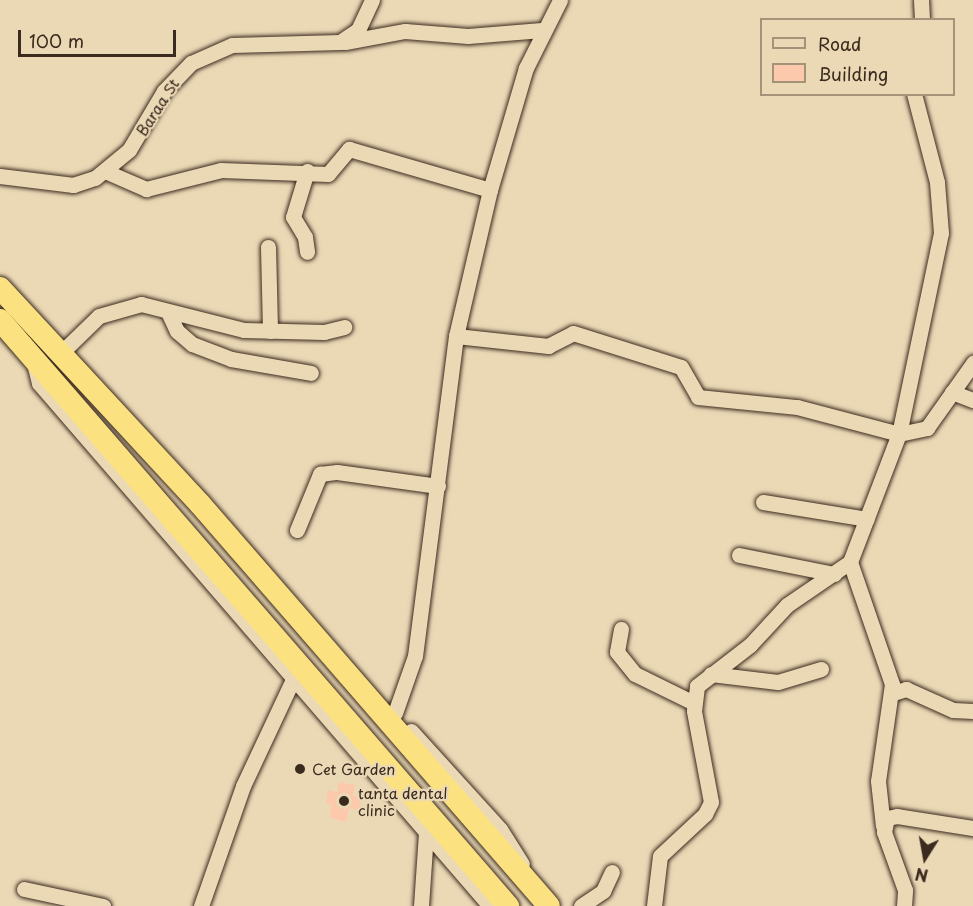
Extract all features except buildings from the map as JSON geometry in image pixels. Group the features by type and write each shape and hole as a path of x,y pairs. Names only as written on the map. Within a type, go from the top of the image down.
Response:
{"highway":[{"path":"0,288 63,351 200,504 549,906"},
{"path":"0,320 31,351 124,462 508,906"},
{"path":"124,462 147,446"},
{"path":"177,522 200,504"}],"street":[{"path":"340,42 358,30 372,0"},
{"path":"395,713 415,656 456,336 490,189 542,30 560,0"},
{"path":"921,0 922,18"},
{"name":"Baraa St","path":"0,176 73,185 107,172 129,150 169,85 191,63 232,45 340,42 405,31 468,36 542,30"},
{"path":"654,906 660,856 705,814 711,802 694,704 698,686 750,645 787,606 850,562 899,434 941,233 937,182 915,96"},
{"path":"107,172 146,189 221,170 331,172 349,149 490,189"},
{"path":"307,171 293,217 305,237 307,252"},
{"path":"268,247 270,332"},
{"path":"63,351 99,316 141,303 169,314 270,332 344,327"},
{"path":"169,314 177,331 192,344 231,358 311,373"},
{"path":"456,336 548,346 573,333 681,366 698,397 806,408 899,434 927,428 973,363"},
{"path":"31,351 39,383 489,906"},
{"path":"952,392 973,400"},
{"path":"297,530 320,474 438,486"},
{"path":"763,502 867,519"},
{"path":"200,504 235,528 395,713 500,829 534,888"},
{"path":"739,555 834,574"},
{"path":"850,562 893,693 878,781 883,826 905,890 904,906"},
{"path":"621,629 617,652 635,674 694,704"},
{"path":"711,674 778,682 821,669"},
{"path":"201,906 243,786 294,677"},
{"path":"893,693 906,689 953,710 973,711"},
{"path":"883,826 887,818 897,816 973,828"},
{"path":"421,906 426,832"},
{"path":"581,906 603,891 612,872"},
{"path":"24,889 102,906"}],"place":[{"name":"Cet Garden","path":"300,769"},
{"name":"tanta dental clinic","path":"344,801"}]}
